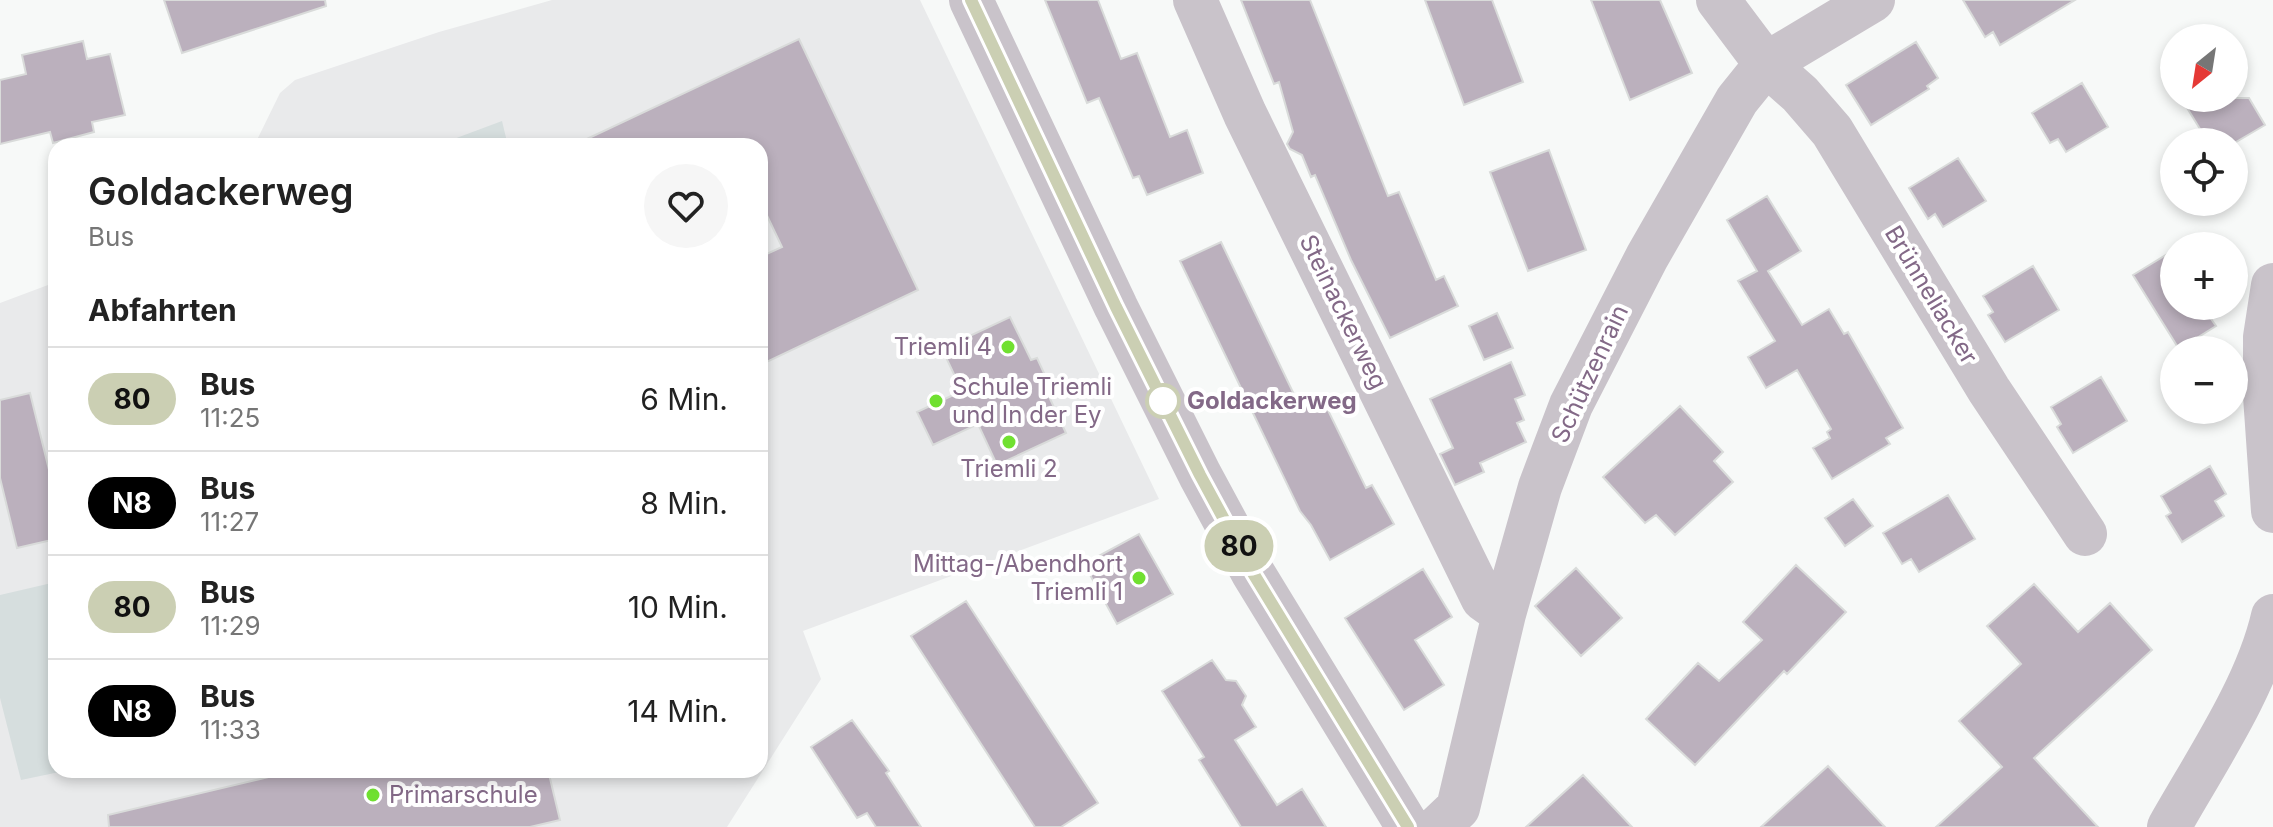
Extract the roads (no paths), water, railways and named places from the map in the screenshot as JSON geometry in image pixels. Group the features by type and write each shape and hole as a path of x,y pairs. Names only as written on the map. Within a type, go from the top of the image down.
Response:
{"street":[{"path":"971,0 1116,307 1200,475 1253,573 1408,827"},
{"name":"Steinackerweg","path":"1195,0 1245,114 1483,599 1504,614"},
{"name":"Brünneliacker","path":"1718,0 1766,64 1800,94 1832,131 1989,390 2085,534"},
{"name":"Schützenrain","path":"1438,827 1458,808 1504,614 1540,487 1571,405 1691,177 1737,100 1766,64 1873,0"},
{"path":"2273,285 2265,337 2265,396 2273,511"},
{"path":"2169,827 2247,686 2268,639 2273,616"}],"place":[{"name":"Triemli 4","path":"1008,347"},
{"name":"Schule Triemli und In der Ey","path":"936,401"},
{"name":"Goldackerweg","path":"1163,401"},
{"name":"Triemli 2","path":"1009,442"},
{"name":"Mittag-/Abendhort Triemli 1","path":"1139,578"},
{"name":"Primarschule","path":"373,795"}]}
